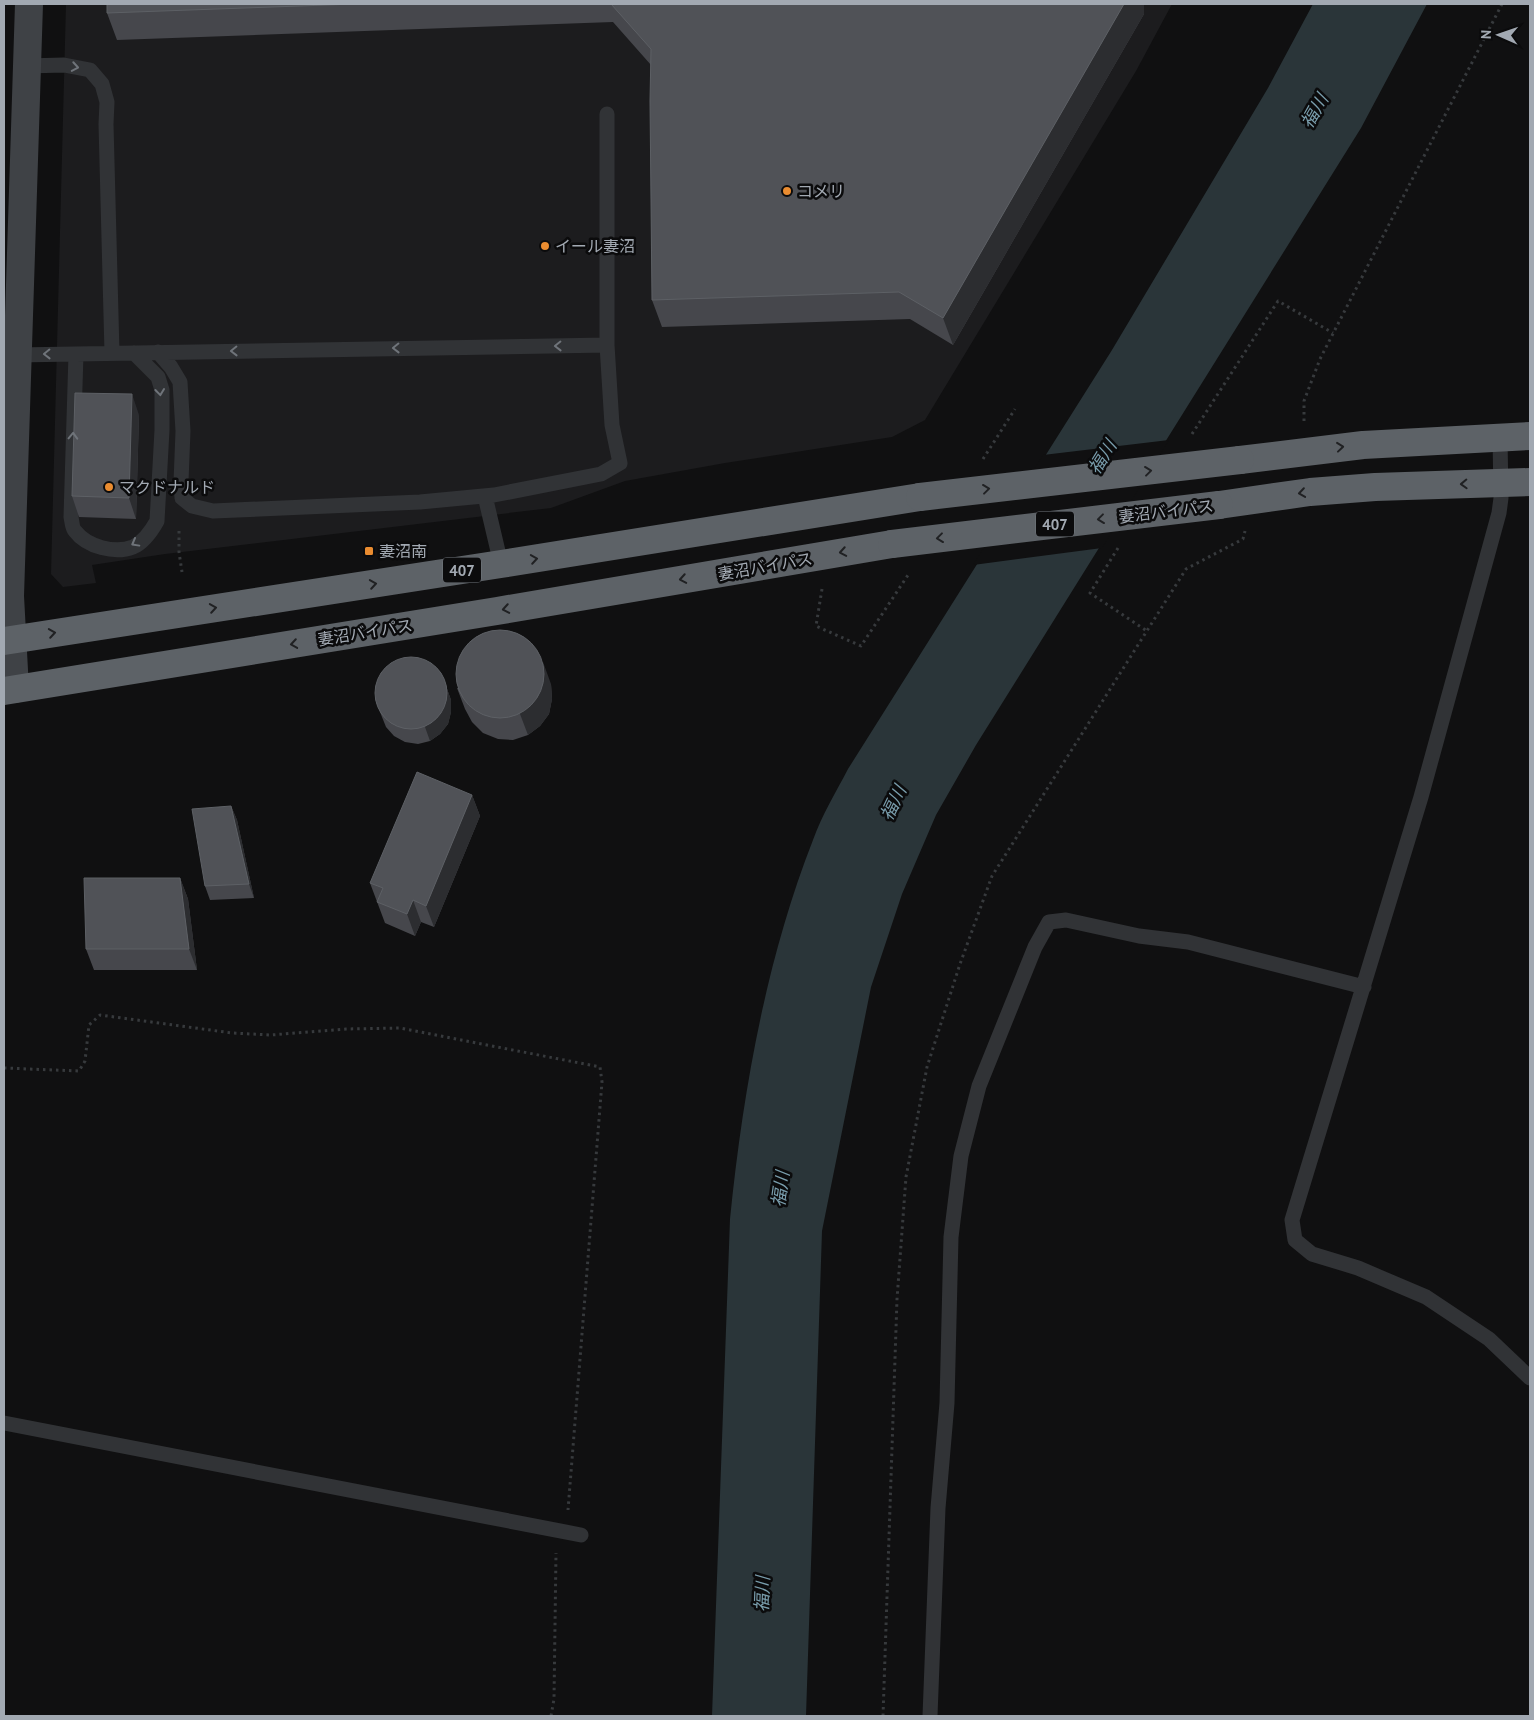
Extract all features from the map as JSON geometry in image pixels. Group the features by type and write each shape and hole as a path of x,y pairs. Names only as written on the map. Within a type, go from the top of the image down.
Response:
{"highway":[{"name":"407","path":"8,640 920,497 1363,445 1530,436"},
{"name":"妻沼バイパス","path":"9,690 892,544 1310,492 1376,487 1530,482"}],"street":[{"path":"9,690 8,640 16,355 29,4"}],"lane":[{"path":"26,66 64,65 90,70 102,84 107,102 112,353"},
{"path":"158,352 171,367 180,382 183,431 182,498 192,506 213,511 420,502 485,496 601,474 620,463 612,425 607,345 607,114"},
{"path":"16,355 607,345"},
{"path":"76,354 71,517 74,530 84,540 98,547 119,549 134,546 150,533 157,521 162,430 162,390 158,377 134,353"},
{"path":"1500,437 1501,498 1499,513 1421,797 1292,1220 1295,1240 1312,1254 1358,1268 1426,1297 1490,1339 1530,1378"},
{"path":"485,496 501,564"},
{"path":"930,1716 938,1508 947,1403 951,1237 961,1156 979,1086 1034,947 1049,922 1066,920 1139,936 1188,942 1364,987"},
{"path":"4,1423 573,1534"}],"path":[{"path":"1304,426 1304,401 1320,359 1502,4"},
{"path":"1278,301 1333,333"},
{"path":"179,529 179,552 182,572"},
{"path":"1090,593 1147,631"},
{"path":"4,1068 79,1071 85,1061 89,1025 100,1015 232,1033 271,1034 346,1029 400,1028 600,1067 602,1082 575,1445 573,1534 556,1552 554,1700 551,1716"}],"shaded area":[{"name":"イール妻沼","path":"66,4 1172,4 1136,71 925,420 892,437 725,463 625,481 551,508 165,554 92,565 96,583 63,587 51,574"}],"water":[{"name":"福川","path":"1313,4 1427,4 1361,128 976,745 936,815 902,894 871,987 822,1231 806,1716 712,1716 730,1219 742,1123 759,1026 782,932 796,885 829,804 848,769 1112,350 1268,88"}],"pier":[{"path":"1169,440 1102,548 973,565 1043,455"}],"building":[{"path":"107,4 355,4 107,13"},
{"path":"611,4 1124,4 943,318 899,292 652,300 651,49"},
{"name":"マクドナルド","path":"75,393 132,394 129,498 72,496"},
{"path":"500,630 517,633 525,637 537,649 541,657 544,674 541,691 537,699 525,711 517,715 500,718 483,715 475,711 463,699 459,691 456,674 459,657 463,649 475,637 483,633"},
{"path":"411,657 431,663 441,673 447,693 441,713 431,723 411,729 391,723 381,713 375,693 381,673 391,663"},
{"path":"417,772 472,795 426,906 413,900 407,914 377,902 383,888 370,883"},
{"path":"231,806 249,884 205,886 192,809"},
{"path":"84,878 180,878 189,949 86,949"}],"place":[{"name":"コメリ","path":"787,191"},
{"name":"イール妻沼","path":"545,246"},
{"name":"マクドナルド","path":"109,487"},
{"name":"妻沼南","path":"369,551"}]}
